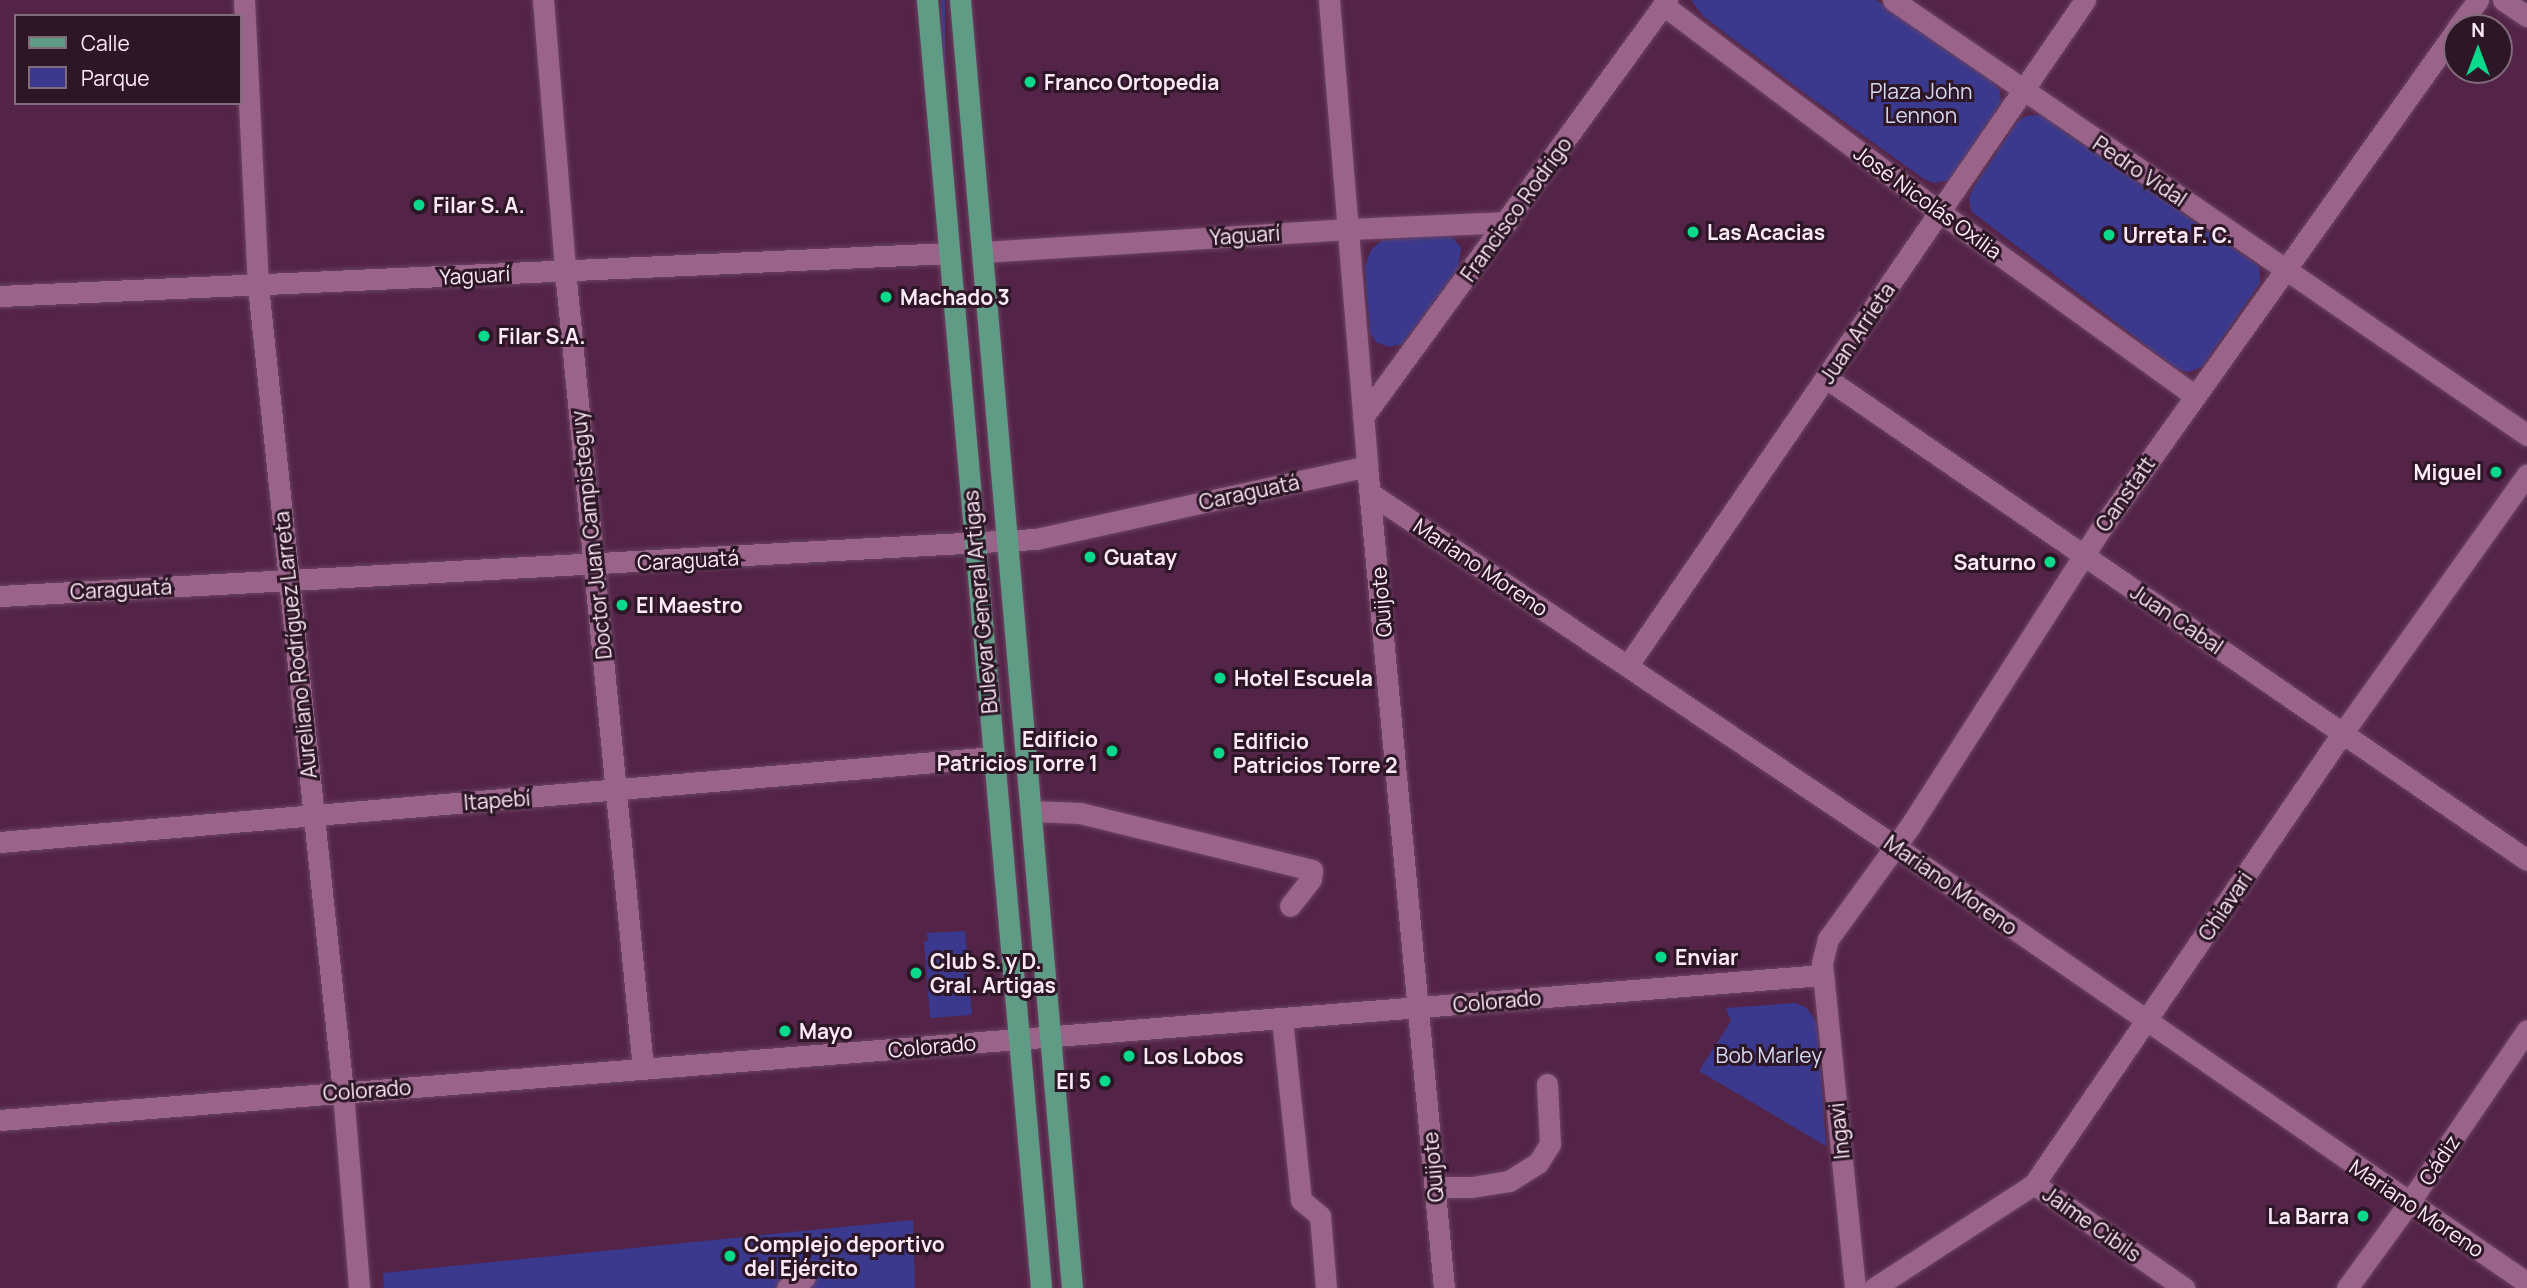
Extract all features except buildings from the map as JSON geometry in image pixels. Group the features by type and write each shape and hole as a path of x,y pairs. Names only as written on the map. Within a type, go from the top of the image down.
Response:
{"main road":[{"name":"Bulevar General Artigas","path":"927,0 1041,1288"},
{"name":"Bulevar General Artigas","path":"960,0 1072,1288"}],"street":[{"name":"Aureliano Rodríguez Larreta","path":"244,0 258,286 311,814 343,1092 359,1288"},
{"name":"Doctor Juan Campisteguy","path":"543,0 565,270 643,1069"},
{"name":"Quijote","path":"1329,0 1367,466 1444,1288"},
{"name":"Pedro Vidal","path":"1893,0 2527,435"},
{"name":"Juan Arrieta","path":"1628,665 2085,0"},
{"path":"2503,0 2527,16"},
{"name":"José Nicolás Oxilia","path":"1665,3 1940,212 2194,395"},
{"name":"Francisco Rodrigo","path":"1363,417 1665,3"},
{"name":"Canstatt","path":"1822,975 1828,939 1896,847 2084,556 2194,395 2443,48"},
{"name":"Yaguarí","path":"983,252 1507,222"},
{"name":"Yaguarí","path":"0,296 949,253"},
{"name":"Juan Cabal","path":"1826,378 2527,860"},
{"name":"Caraguatá","path":"0,596 1006,542 1036,539 1367,466"},
{"name":"Chiavari","path":"1874,1288 2034,1184 2344,732 2527,474"},
{"name":"Mariano Moreno","path":"1370,493 1896,847 2527,1283"},
{"name":"Itapebí","path":"0,842 994,757"},
{"path":"1031,811 1080,813 1312,870 1311,878 1290,906"},
{"name":"Colorado","path":"0,1120 1822,975"},
{"name":"Ingavi","path":"1822,975 1854,1288"},
{"path":"1282,1019 1301,1200 1320,1216 1326,1288"},
{"name":"Cádiz","path":"2347,1288 2409,1203 2527,1030"},
{"path":"1435,1186 1472,1187 1508,1181 1538,1163 1550,1144 1547,1084"},
{"name":"Jaime Cibils","path":"2034,1184 2184,1288"}],"green space":[{"path":"941,0 945,0 945,215 941,215"},
{"name":"Plaza John Lennon","path":"1691,0 1876,0 1992,81 2000,91 2001,103 1949,180 1934,183 1924,179 1803,92 1703,16"},
{"name":"Urreta F. C.","path":"2041,115 2259,266 2260,283 2202,367 2188,372 2177,369 1971,211 1969,197 1975,185 2017,122 2026,116"},
{"path":"1445,235 1453,238 1461,248 1458,269 1402,344 1389,347 1376,342 1370,333 1365,266 1371,250 1382,240"},
{"path":"965,931 972,1015 930,1018 924,941 928,941 927,933"},
{"name":"Bob Marley","path":"1796,1003 1807,1008 1817,1023 1826,1146 1699,1071 1731,1021 1726,1008"},
{"name":"Complejo deportivo del Ejército","path":"913,1220 915,1288 384,1288 383,1273"}],"place":[{"name":"Franco Ortopedia","path":"1030,82"},
{"name":"Filar S. A.","path":"419,205"},
{"name":"Las Acacias","path":"1693,232"},
{"name":"Urreta F. C.","path":"2109,235"},
{"name":"Machado 3","path":"886,297"},
{"name":"Filar S.A.","path":"484,336"},
{"name":"Miguel","path":"2496,472"},
{"name":"Guatay","path":"1090,557"},
{"name":"Saturno","path":"2050,562"},
{"name":"El Maestro","path":"622,605"},
{"name":"Hotel Escuela","path":"1220,678"},
{"name":"Edificio Patricios Torre 1","path":"1112,751"},
{"name":"Edificio Patricios Torre 2","path":"1219,753"},
{"name":"Enviar","path":"1661,957"},
{"name":"Club S. y D. Gral. Artigas","path":"916,973"},
{"name":"Mayo","path":"785,1031"},
{"name":"Los Lobos","path":"1129,1056"},
{"name":"El 5","path":"1105,1081"},
{"name":"La Barra","path":"2363,1216"},
{"name":"Complejo deportivo del Ejército","path":"730,1256"}]}
